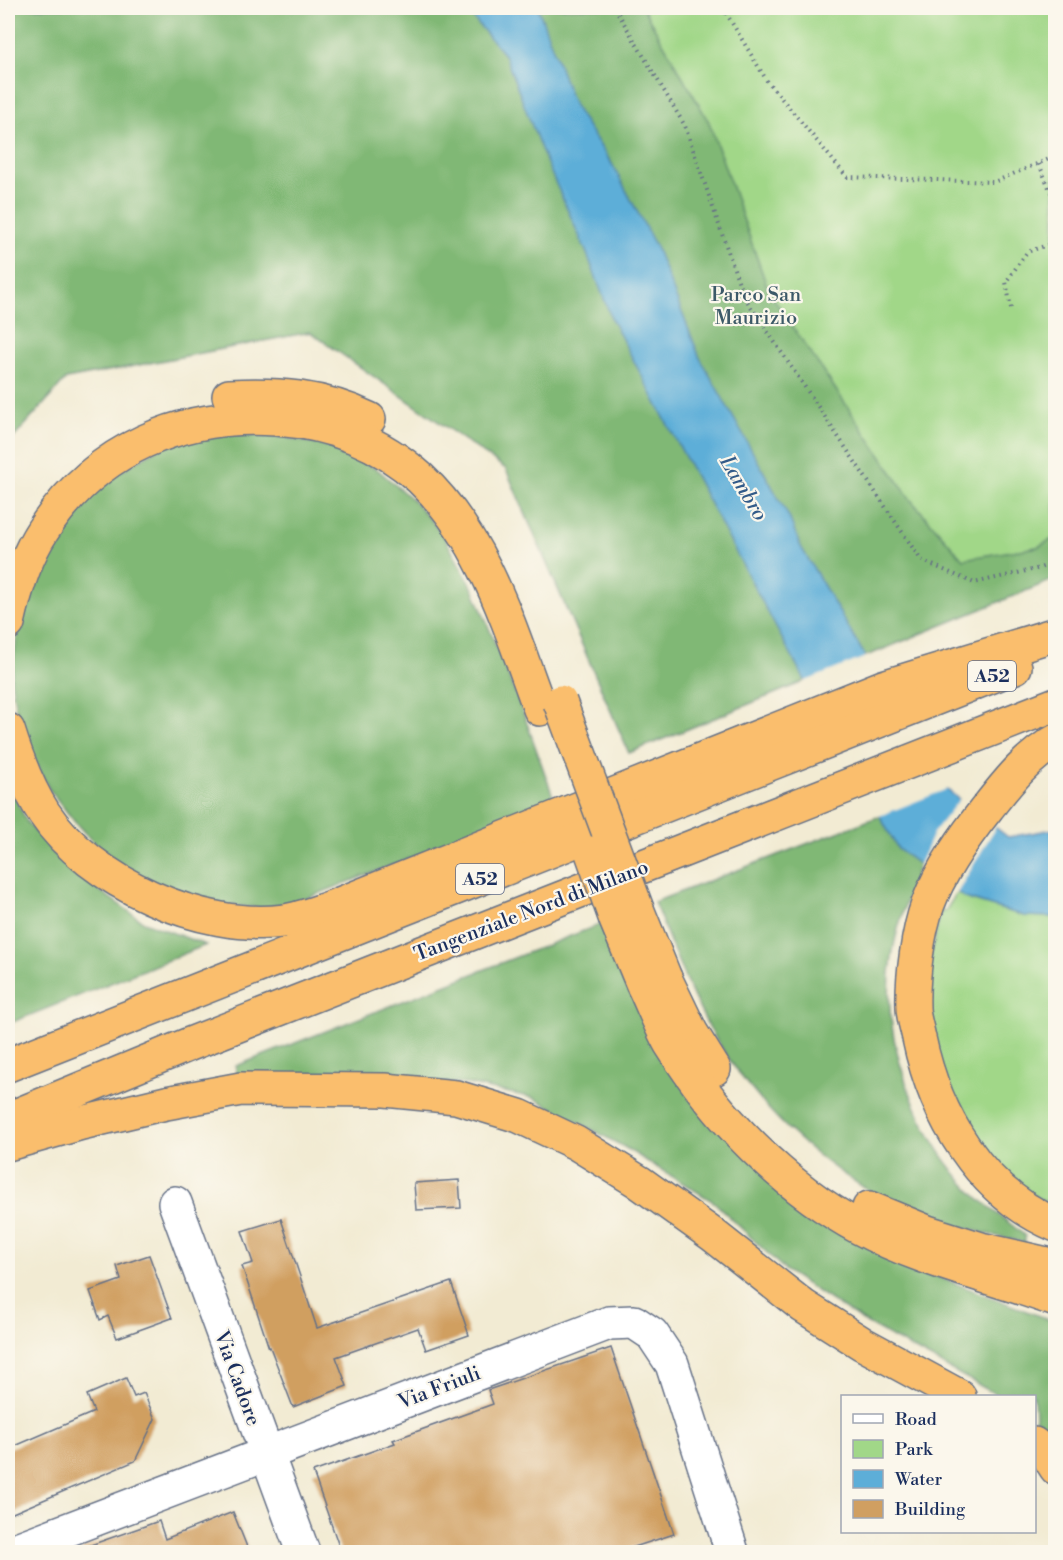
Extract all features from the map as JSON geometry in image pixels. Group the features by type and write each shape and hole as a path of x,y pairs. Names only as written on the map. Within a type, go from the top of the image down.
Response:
{"highway":[{"path":"8,549 25,516 49,486 102,440 136,421 168,408 208,398 281,396 319,401 358,414 399,434 433,462 467,497 492,533 514,580 616,920 654,982 691,1032 716,1073 752,1116 791,1155 830,1186 872,1210 981,1250 1056,1266"},
{"path":"8,622 26,563 42,531 65,501 114,458 144,440 178,428 214,420 257,418 304,421 346,432 386,452 420,478 452,513 473,545 550,706"},
{"path":"8,730 21,772 45,814 77,850 113,878 149,897 196,915 241,922 284,921 332,907 796,738 883,687 921,690 1056,634"},
{"name":"A52","path":"921,690 1056,651"},
{"name":"Tangenziale Nord di Milano","path":"8,1119 190,1044 1056,704"},
{"name":"A52","path":"8,1065 796,738"},
{"path":"1056,741 1014,774 975,823 948,864 928,904 915,958 913,1008 925,1067 949,1124 975,1164 1015,1201 1056,1225"},
{"path":"654,982 669,1040 697,1083 736,1128 777,1169 818,1203 861,1229 917,1253 1056,1300"},
{"path":"8,1144 166,1103 241,1089 385,1090 456,1097 519,1116 576,1143 639,1182 713,1235 803,1306 863,1344 957,1395"},
{"path":"1036,1445 1047,1454 1056,1468"}],"street":[{"name":"Via Cadore","path":"175,1203 303,1552"},
{"name":"Via Friuli","path":"9,1552 609,1323 634,1322 652,1334 672,1364 732,1552"}],"path":[{"path":"615,8 685,126 743,295 921,560 974,583 1040,568 1056,562"},
{"path":"723,8 767,81 847,177 994,182 1056,156"},
{"path":"1039,164 1056,204"},
{"path":"1011,308 1006,282 1027,252 1056,242"}],"green space":[{"name":"Parco San Maurizio","path":"8,8 1055,8 1055,579 629,753 506,469 310,332 66,379 8,444"},
{"name":"Parco San Maurizio","path":"8,8 643,8 709,122 769,292 911,500 963,559 1037,547 1055,538 1055,579 629,753 506,469 310,332 66,379 8,444"},
{"path":"226,433 283,437 332,447 378,470 415,502 442,533 474,591 524,715 555,802 302,900 262,908 209,904 144,880 103,853 74,821 49,789 20,732 11,681 19,618 53,540 80,507 119,472 176,438"},
{"path":"8,783 27,822 58,858 144,922 206,945 8,1024"},
{"path":"880,816 898,849 919,864 897,933 889,987 891,1019 906,1083 934,1142 952,1169 978,1198 1025,1236 1025,1243 939,1221 890,1202 838,1171 792,1133 751,1088 716,1039 690,989 654,902"},
{"path":"957,892 965,898 1024,916 1055,917 1055,1206 1037,1198 1001,1171 976,1143 950,1097 927,1021 926,977 941,910 945,912"},
{"path":"604,923 774,1185 814,1219 902,1263 1055,1322 1055,1435 1036,1420 1036,1395 997,1395 866,1323 786,1271 714,1202 624,1147 534,1098 467,1084 237,1076 236,1066"}],"water":[{"name":"Lambro","path":"465,8 538,8 574,106 612,164 656,247 700,358 789,517 801,547 941,785 1008,837 1055,829 1055,917 1024,916 965,898 898,849 779,633 612,320 586,251 545,159 505,56"}],"pier":[{"path":"868,656 943,783 950,788 877,817 803,682"},
{"path":"961,797 997,825 956,895 918,867 933,833"}],"building":[{"path":"459,1180 461,1208 416,1210 414,1183"},
{"path":"281,1219 317,1328 451,1282 469,1335 426,1350 418,1328 336,1357 347,1386 293,1407 269,1348 242,1266 253,1263 242,1231"},
{"path":"149,1255 172,1318 117,1338 108,1316 100,1320 90,1291 121,1280 117,1266"},
{"path":"611,1348 674,1534 619,1552 341,1552 313,1472 395,1443 393,1440 493,1404 488,1390"},
{"path":"126,1378 134,1397 144,1393 155,1419 135,1461 8,1515 8,1449 94,1412 87,1395"},
{"path":"233,1512 249,1552 82,1552 82,1548 159,1521 165,1539"}]}
